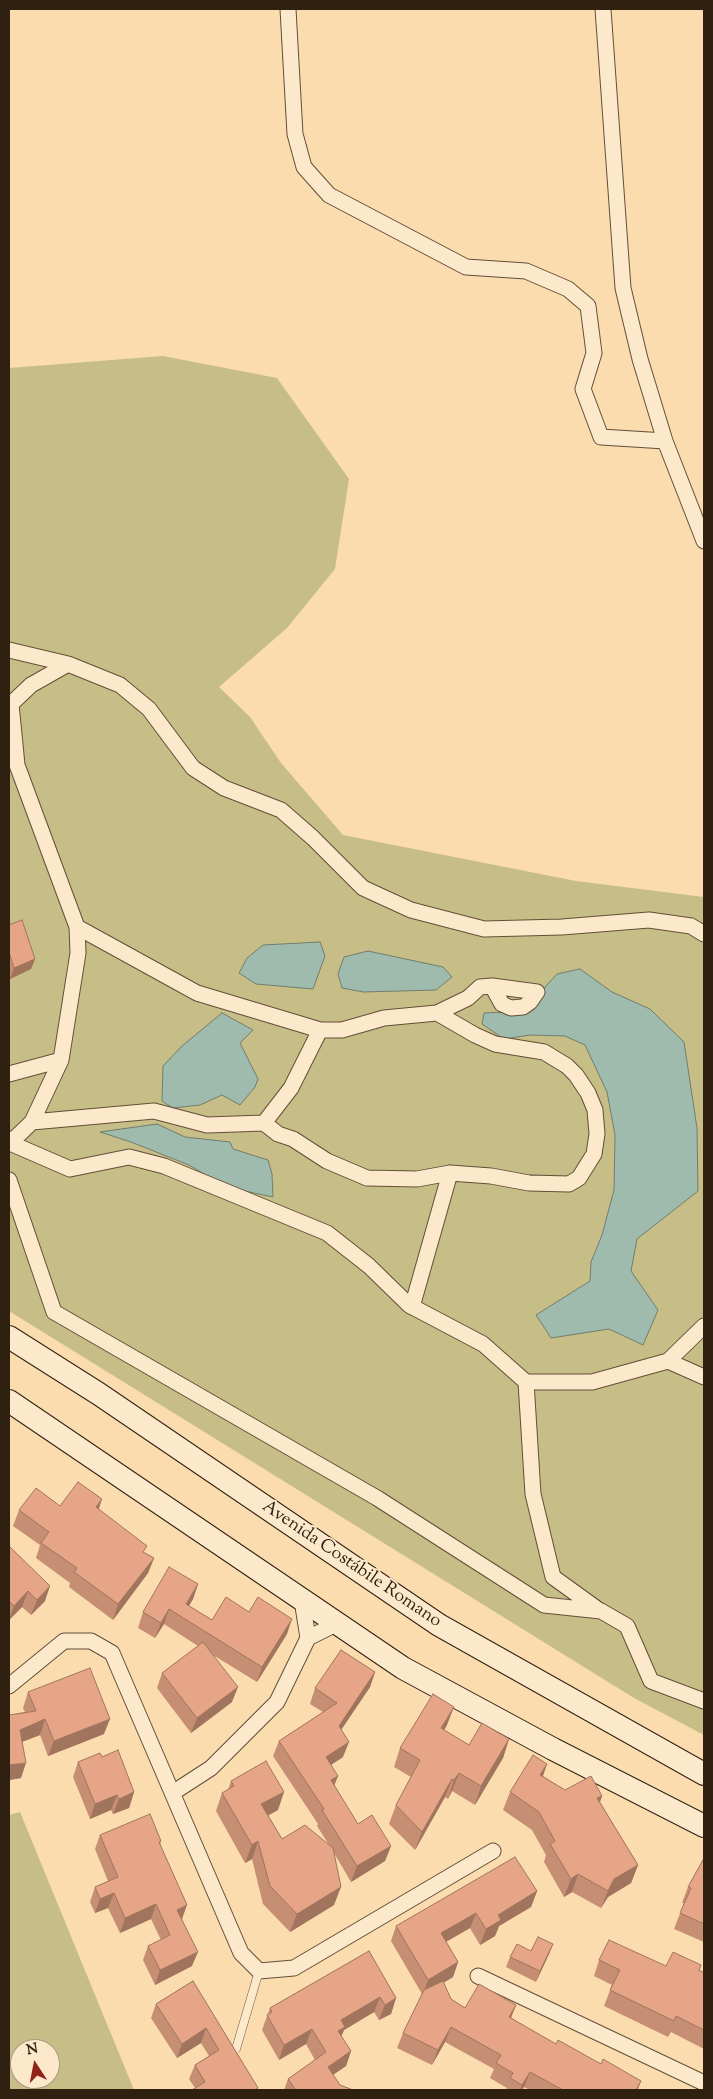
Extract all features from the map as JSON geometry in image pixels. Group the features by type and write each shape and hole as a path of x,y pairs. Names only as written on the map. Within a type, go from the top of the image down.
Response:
{"main road":[{"name":"Avenida Costábile Romano","path":"9,1337 100,1394 439,1626 704,1774"},
{"path":"9,1401 402,1668 553,1749 703,1821"}],"street":[{"path":"288,9 295,134 304,167 329,195 466,267 526,270 568,289 588,306 594,353 583,388 601,436 665,441"},
{"path":"603,9 623,288 640,359 665,441 704,541"},
{"path":"9,650 68,664 120,685 149,709 193,768 224,788 281,810 313,838 363,888 411,910 484,929 562,927 649,920 691,926 704,934"},
{"path":"68,664 31,685 11,704 17,765 77,927 78,953 61,1060 32,1122 9,1142 70,1169 129,1157 164,1166 327,1233 369,1266 412,1307 483,1344 526,1382 592,1382 668,1361 704,1326"},
{"path":"77,927 197,993 320,1030 342,1030 384,1018 437,1013 468,998 480,987 492,986"},
{"path":"32,1122 154,1111 207,1125 264,1123 278,1134 293,1139 328,1161 367,1178 417,1179 450,1173 491,1176 529,1183 569,1184 579,1178 594,1154 597,1134 595,1110 588,1093 567,1066 544,1052 520,1050 488,1041 437,1013"},
{"path":"264,1123 291,1088 320,1030"},
{"path":"9,1074 61,1060"},
{"path":"412,1307 450,1173"},
{"path":"9,1180 54,1312 377,1498 544,1605 601,1611"},
{"path":"668,1361 704,1377"},
{"path":"526,1382 533,1494 553,1577 601,1611 628,1626 651,1681 704,1701"},
{"path":"174,1792 211,1768 277,1702 308,1638 302,1600"},
{"path":"308,1638 338,1623"},
{"path":"9,1686 64,1641 91,1641 112,1653 174,1792 241,1953 259,1971 294,1968 493,1851"},
{"path":"478,1976 704,2083"}],"lane":[{"path":"236,2049 259,1971"}],"shaded area":[{"path":"163,356 277,378 349,479 335,569 287,628 219,687 250,717 281,763 343,835 576,881 704,897 704,1735 634,1698 9,1311 9,368"},
{"path":"320,942 325,956 313,989 256,984 239,973 247,958 263,945"},
{"path":"368,951 443,967 452,977 436,990 363,992 342,988 338,974 344,957"},
{"path":"580,969 612,992 650,1009 684,1042 697,1128 698,1191 637,1239 631,1271 658,1310 643,1345 609,1329 551,1338 536,1315 590,1281 591,1262 602,1235 614,1190 615,1135 607,1092 585,1045 565,1036 530,1035 504,1039 482,1024 484,1013 529,1011 536,997 557,974"},
{"path":"222,1013 253,1030 240,1043 258,1079 255,1087 240,1105 222,1095 200,1105 173,1108 162,1101 163,1066 182,1046"},
{"path":"157,1124 185,1137 230,1142 233,1149 268,1160 272,1174 273,1197 226,1187 189,1165 100,1132"},
{"path":"20,1812 134,2090 9,2090 9,1815"}],"building":[{"path":"22,920 35,959 14,968 9,952 9,925"},
{"path":"78,1482 102,1499 96,1507 147,1546 143,1552 154,1558 118,1604 74,1572 77,1568 41,1543 49,1532 19,1510 36,1488 60,1506"},
{"path":"9,1546 50,1586 37,1600 28,1591 14,1606 9,1601"},
{"path":"169,1567 198,1584 186,1604 212,1620 226,1597 249,1612 258,1597 292,1619 262,1667 169,1609 161,1623 143,1612"},
{"path":"203,1642 238,1687 197,1718 162,1673"},
{"path":"341,1650 375,1672 339,1726 349,1742 326,1757 338,1776 331,1780 358,1824 372,1815 391,1846 357,1866 322,1810 324,1809 279,1741 337,1703 315,1688"},
{"path":"90,1668 110,1719 54,1741 45,1719 20,1730 26,1763 9,1765 9,1715 36,1711 28,1692"},
{"path":"433,1694 454,1707 441,1728 469,1745 482,1723 509,1739 481,1786 459,1773 454,1780 452,1779 422,1832 396,1805 420,1760 400,1748"},
{"path":"118,1750 134,1792 119,1799 117,1795 95,1804 78,1762 100,1753 102,1757"},
{"path":"533,1755 547,1764 540,1775 565,1790 591,1776 602,1796 597,1798 638,1865 614,1879 608,1891 578,1874 571,1879 550,1844 555,1841 539,1812 510,1792"},
{"path":"266,1761 284,1792 261,1804 282,1839 305,1825 333,1848 341,1887 297,1914 270,1886 258,1841 252,1845 222,1793 234,1786 231,1781"},
{"path":"150,1814 161,1841 159,1842 187,1905 177,1910 198,1952 160,1970 148,1946 170,1935 156,1904 125,1918 114,1893 100,1899 95,1887 118,1877 100,1835"},
{"path":"515,1857 537,1891 498,1915 501,1920 486,1929 476,1913 441,1933 458,1962 428,1980 396,1926"},
{"path":"704,1858 704,1924 680,1913 691,1888 688,1887"},
{"path":"538,1937 553,1944 540,1971 510,1957 517,1944 531,1951"},
{"path":"609,1940 666,1966 673,1952 701,1965 699,1970 704,1973 704,2030 676,2016 674,2021 610,1990 620,1970 599,1960"},
{"path":"369,1951 396,1998 385,2005 380,1997 341,2020 345,2027 338,2031 351,2051 328,2067 340,2085 353,2090 296,2090 288,2079 326,2052 312,2029 284,2045 267,2015 272,2012 270,2008"},
{"path":"193,1981 258,2088 255,2090 192,2090 205,2082 195,2065 219,2050 206,2028 182,2044 156,2004"},
{"path":"443,1981 451,1999 465,2008 479,1984 516,2005 509,2017 556,2044 558,2040 601,2064 603,2059 641,2081 636,2090 563,2090 530,2072 522,2085 510,2078 513,2073 496,2063 501,2055 451,2027 438,2050 403,2033 424,1990"}]}
